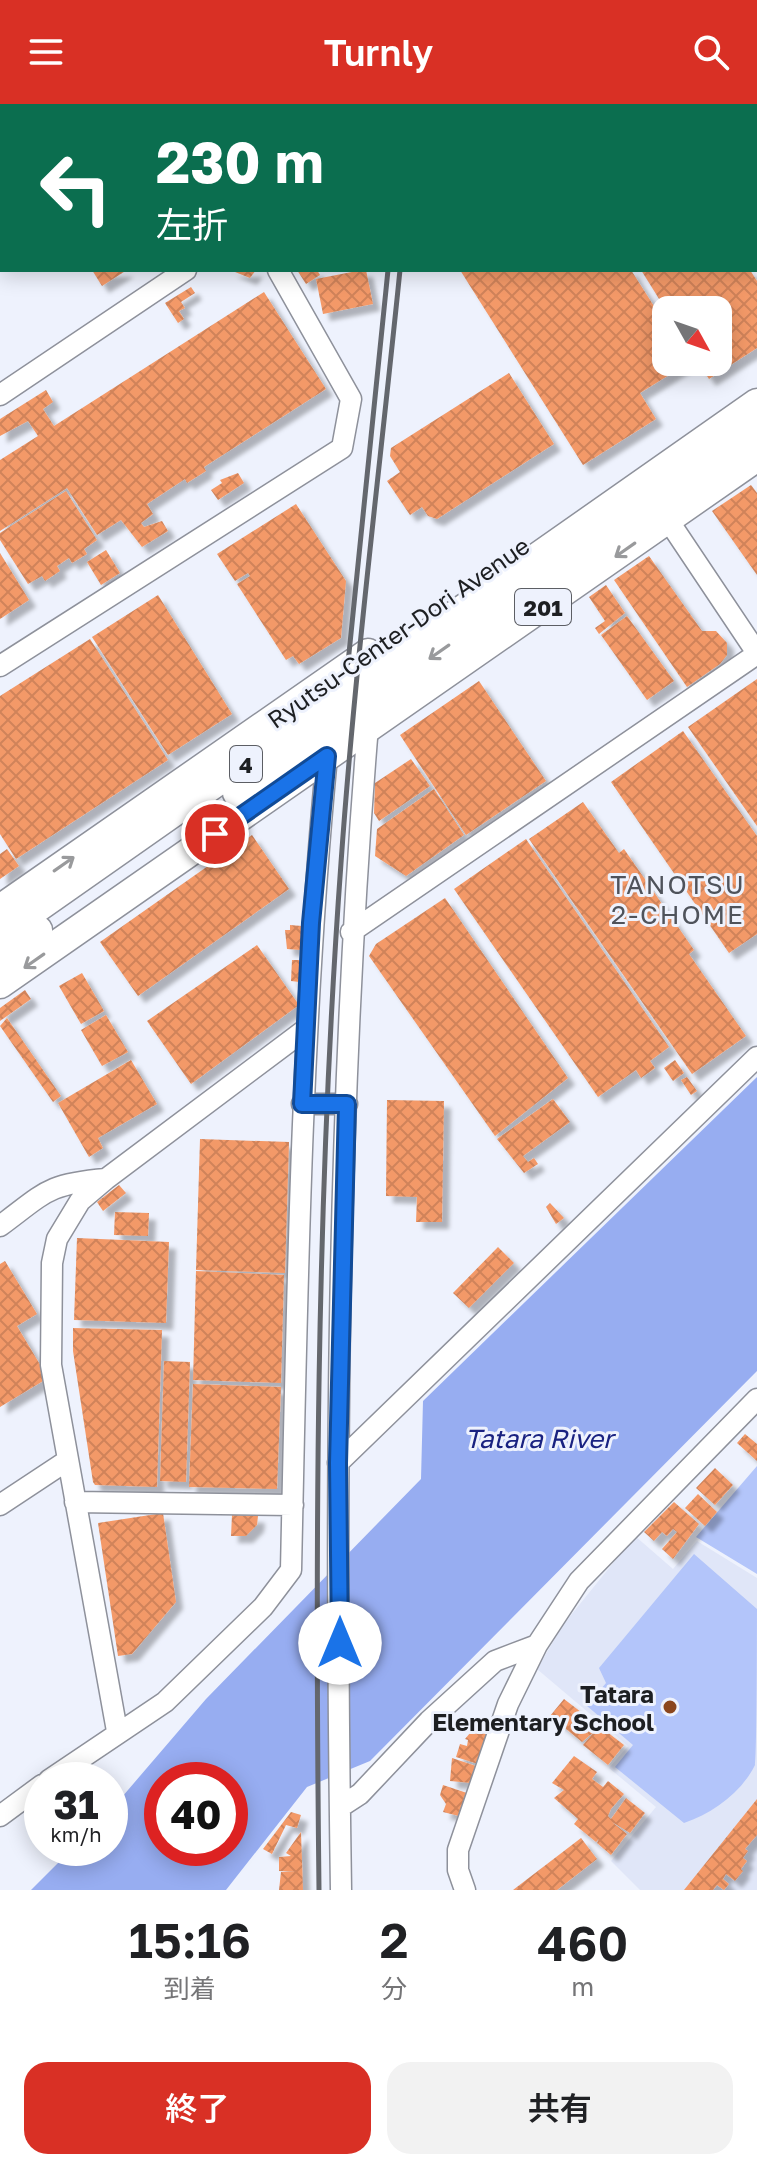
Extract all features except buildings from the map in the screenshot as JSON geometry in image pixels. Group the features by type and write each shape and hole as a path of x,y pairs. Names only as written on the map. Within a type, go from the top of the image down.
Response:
{"highway":[{"name":"Ryutsu-Center-Dori Avenue","path":"0,909 757,384"},
{"name":"4","path":"0,958 496,599 757,403"},
{"name":"4","path":"0,934 757,427"},
{"name":"201","path":"0,984 757,457"}],"street":[{"path":"0,395 183,272"},
{"path":"0,666 342,448 351,399 279,272"},
{"path":"351,932 757,653 668,520"},
{"path":"341,1890 338,1463 351,932 368,726"},
{"path":"74,1762 165,1702 263,1607 291,1570 302,1104 311,923 327,756"},
{"path":"117,1731 51,1365 52,1263 57,1239 80,1201 106,1179 306,1029"},
{"path":"338,1463 757,1057"},
{"path":"302,1104 347,1104"},
{"path":"0,1226 42,1193 64,1182 106,1179"},
{"path":"465,1890 458,1870 458,1850 508,1704 537,1645 579,1581 757,1399"},
{"path":"0,1505 68,1460"},
{"path":"75,1502 293,1505"},
{"path":"340,1800 360,1794 429,1721 495,1661 537,1645"},
{"path":"0,1816 24,1798"}],"shaded area":[{"path":"757,1466 757,1574 696,1537"},
{"name":"Tatara Elementary School","path":"635,1536 673,1569 697,1541 757,1578 757,1890 640,1890 611,1861 656,1807 609,1768 628,1746 537,1669 563,1625"},
{"path":"694,1554 757,1609 756,1756 755,1765 734,1793 716,1808 684,1823 615,1767 633,1745 587,1706 606,1683 599,1668"}],"water":[{"name":"Tatara River","path":"757,1077 757,1371 370,1761 307,1787 248,1862 248,1762 152,1762 206,1699 421,1479 423,1401"},
{"name":"Tatara River","path":"144,1771 144,1866 245,1866 226,1890 31,1890 55,1866 128,1866 128,1790"}],"railway":[{"path":"348,663 388,272"},
{"path":"319,1890 319,1376 326,1120 353,715 400,272"}],"place":[{"name":"Tatara Elementary School","path":"670,1707"}],"district":[{"name":"TANOTSU 2-CHOME","path":"678,899"}],"route":[{"path":"215,834 327,756 311,923 302,1104 347,1104 338,1463 340,1643"}]}
